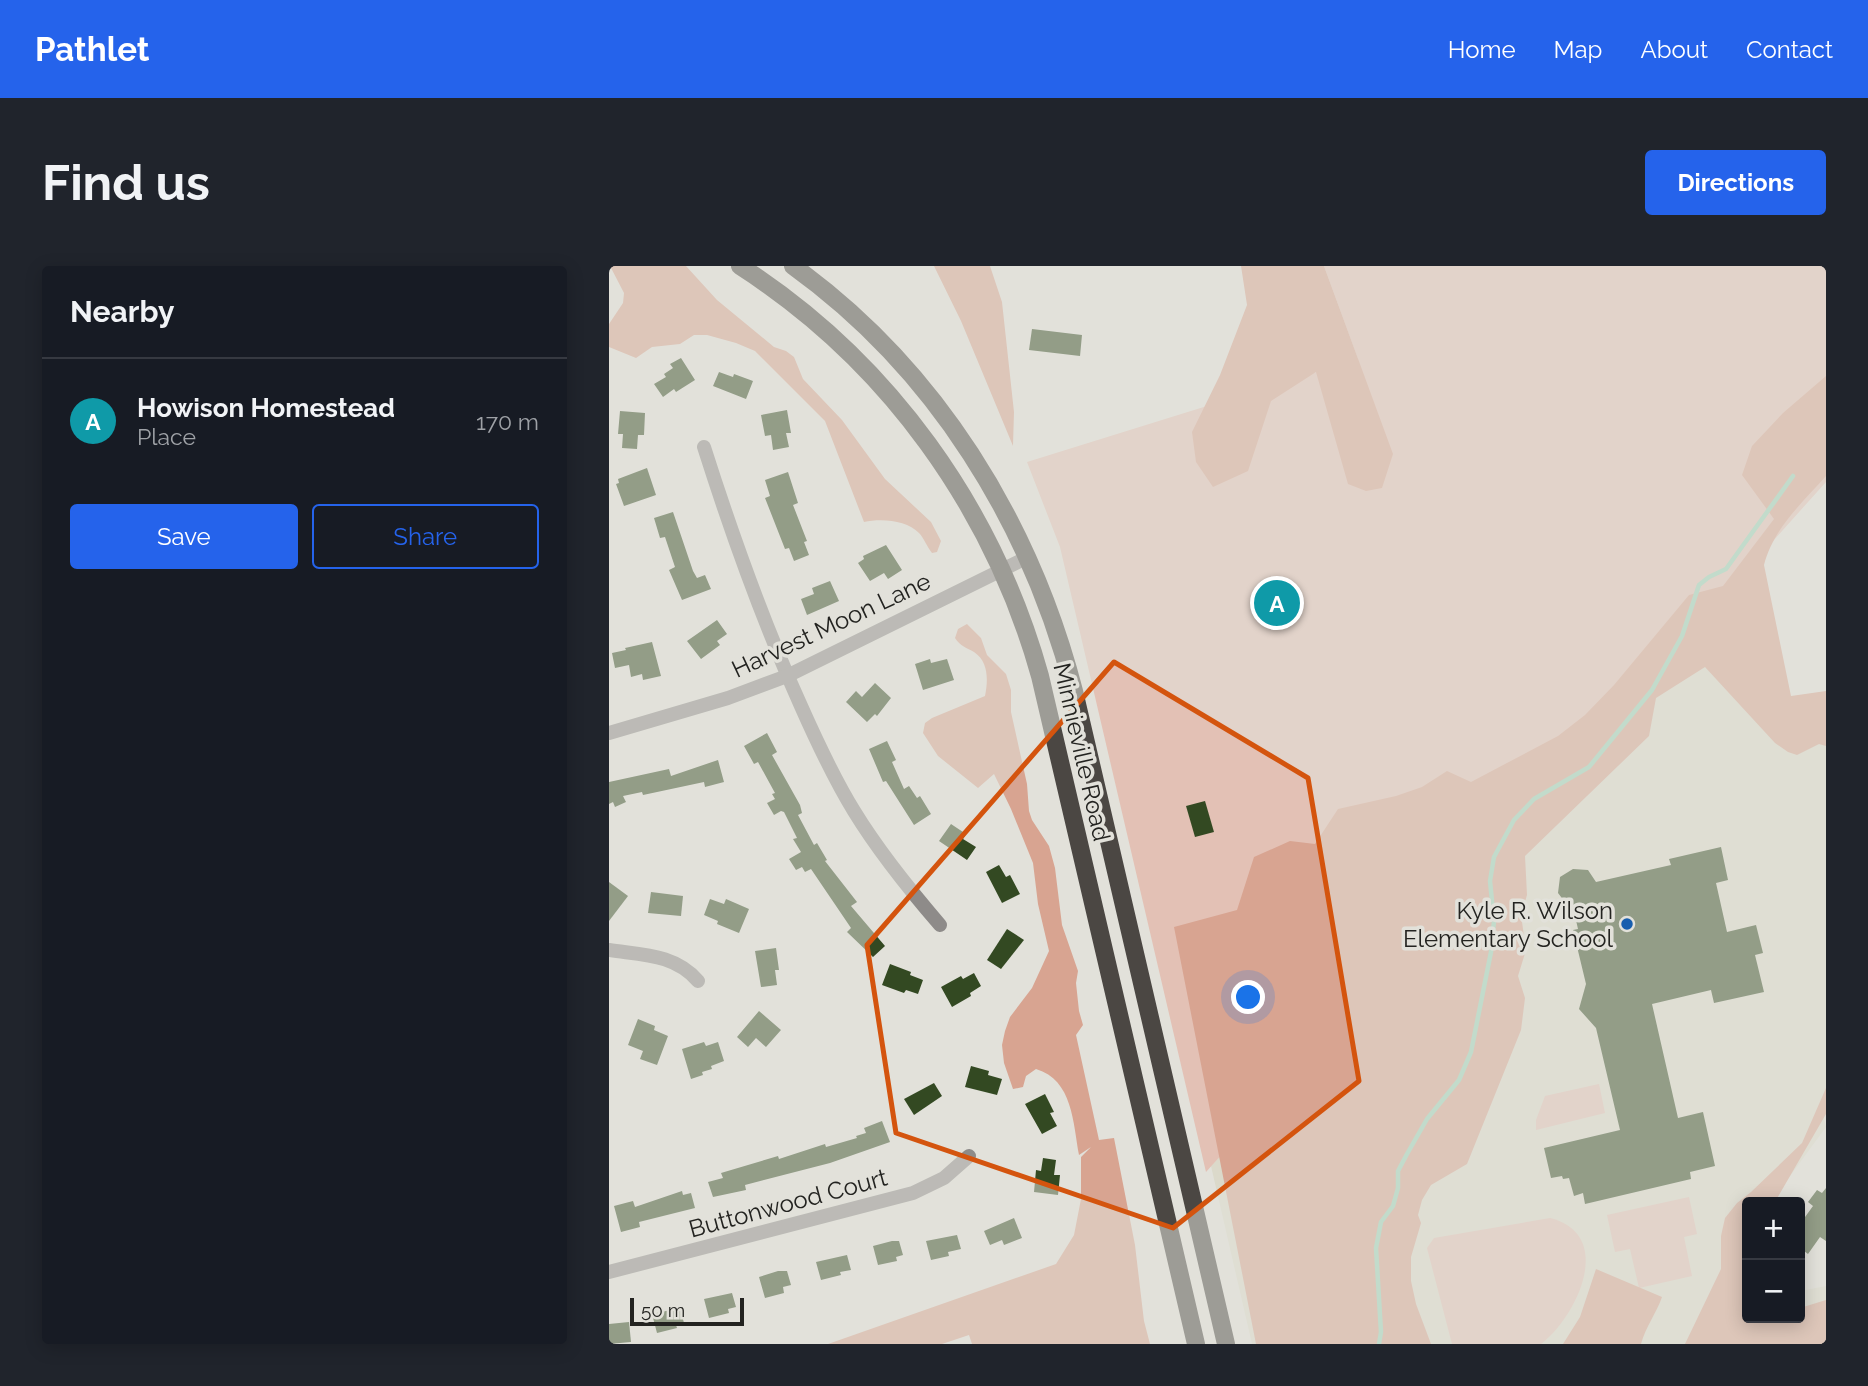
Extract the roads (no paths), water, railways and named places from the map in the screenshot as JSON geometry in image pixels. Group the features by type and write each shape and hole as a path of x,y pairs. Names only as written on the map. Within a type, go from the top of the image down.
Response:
{"main road":[{"name":"Minnieville Road","path":"740,266 787,298 826,330 891,396 922,434 952,478 1002,569 1024,624 1040,676 1196,1344"},
{"name":"Minnieville Road","path":"793,266 877,337 927,394 961,439 993,488 1028,556 1055,623 1072,682 1226,1344"}],"street":[{"path":"704,447 751,585 787,676 823,756 881,853 940,925"},
{"name":"Harvest Moon Lane","path":"609,733 665,718 787,676 1028,556"},
{"path":"609,950 661,957 683,966 698,981"},
{"name":"Buttonwood Court","path":"609,1272 913,1193 944,1178 969,1156"}],"waterway":[{"path":"1379,1344 1381,1332 1376,1248 1381,1222 1393,1206 1398,1188 1398,1171 1427,1119 1459,1080 1471,1052 1491,952 1494,921 1490,881 1494,857 1514,820 1534,799 1589,767 1652,690 1682,636 1699,585 1726,569 1793,476"}],"place":[{"name":"Howison Homestead","path":"1277,603"},
{"name":"Kyle R. Wilson Elementary School","path":"1627,924"}]}
